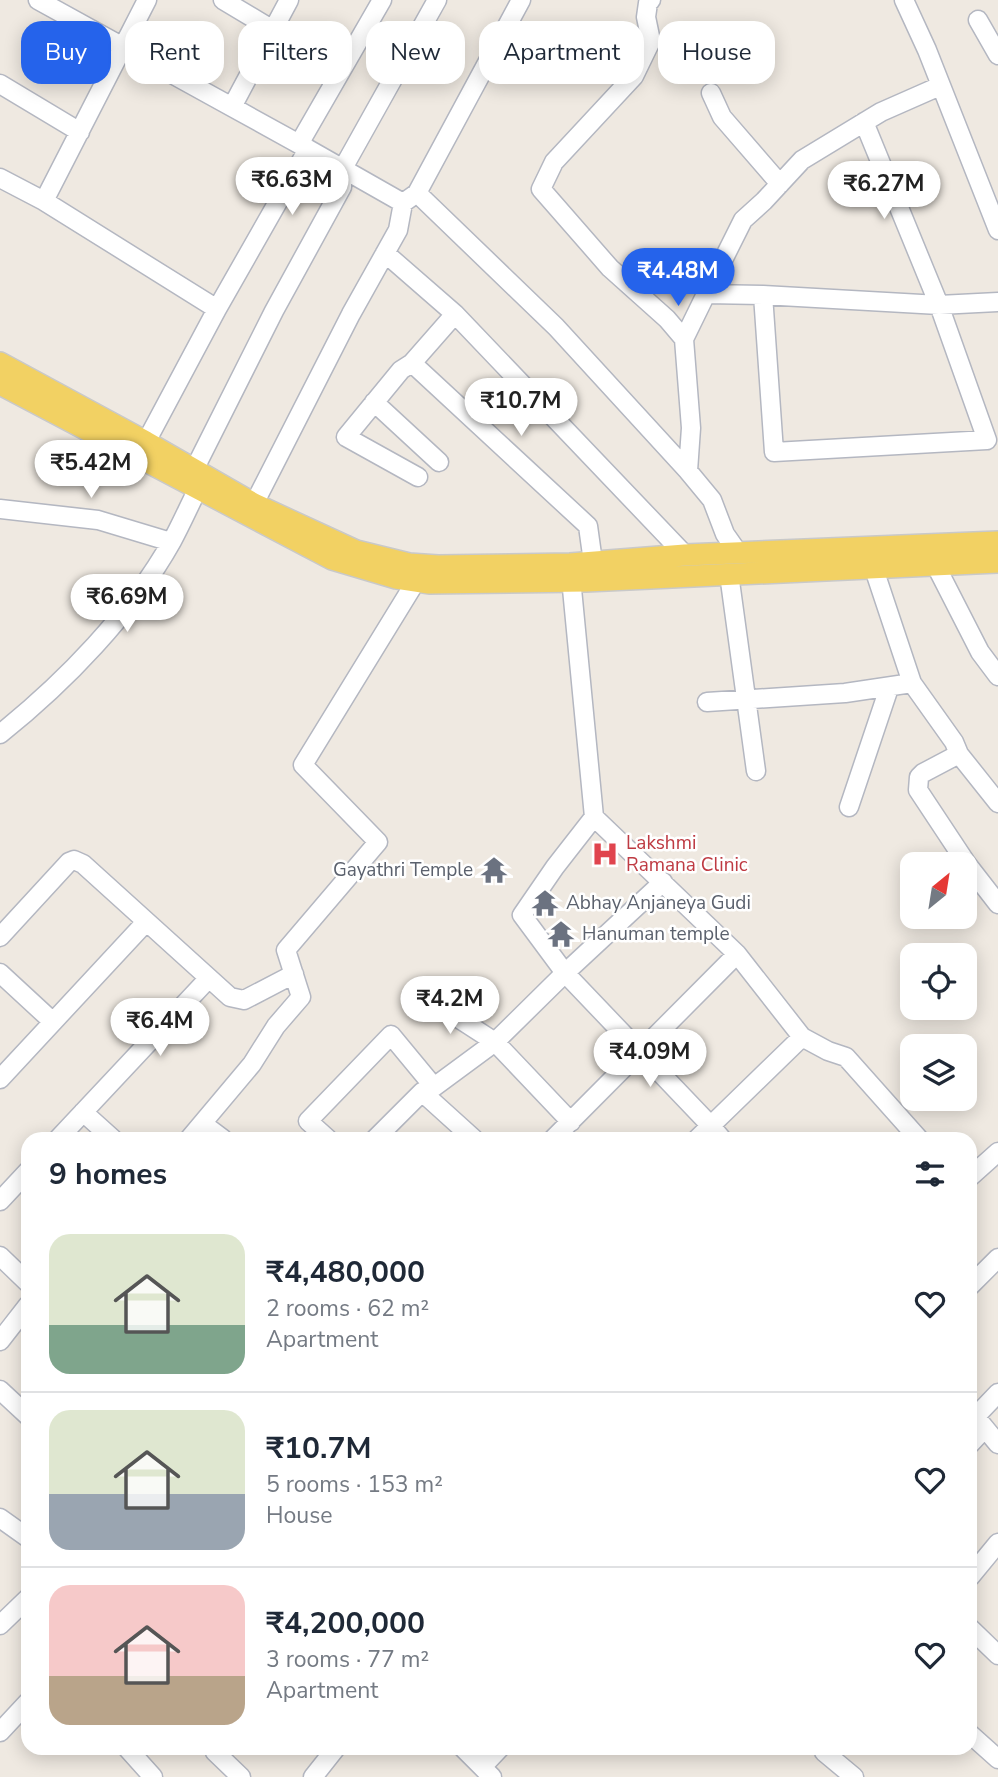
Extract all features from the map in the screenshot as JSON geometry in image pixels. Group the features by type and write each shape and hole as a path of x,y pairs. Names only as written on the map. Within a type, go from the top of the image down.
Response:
{"main road":[{"path":"0,363 146,442 196,480 332,559 375,573 416,581 429,583 570,572 593,562 685,555 998,542"},
{"path":"3,392 356,551 409,564 570,572 729,575 998,562"}],"street":[{"path":"38,0 342,170 410,198 556,327 712,500 725,534 739,554"},
{"path":"44,201 147,0"},
{"path":"223,0 258,21"},
{"path":"278,21 289,0"},
{"path":"146,442 382,0"},
{"path":"254,504 351,314 398,230 410,198 521,0"},
{"path":"651,0 646,17 651,41 634,76 554,162 541,189 610,268 667,319 684,339"},
{"path":"904,0 927,50 998,230"},
{"path":"3,725 80,662 140,589 171,542 196,480 274,312 342,187 342,170 432,2"},
{"path":"978,20 998,55"},
{"path":"0,84 80,132"},
{"path":"232,107 244,84"},
{"path":"688,471 691,428 684,339 743,220 802,160 881,111 940,86"},
{"path":"711,93 722,117 780,184"},
{"path":"763,295 774,452 987,440 940,305 864,122"},
{"path":"0,178 44,201 217,309"},
{"path":"385,253 455,314 685,555"},
{"path":"706,294 940,305 998,302"},
{"path":"418,477 346,437 401,370 412,363 455,314"},
{"path":"412,363 588,526 593,562"},
{"path":"374,402 439,463"},
{"path":"0,509 98,520 171,542"},
{"path":"936,566 980,652 998,676"},
{"path":"874,569 912,683 954,742 959,754 998,803"},
{"path":"570,572 594,817 737,954 802,1037 846,1057 913,1132"},
{"path":"729,575 756,771"},
{"path":"196,1132 252,1065 276,1026 301,997 286,950 378,842 303,765 416,581"},
{"path":"707,702 845,693 912,683"},
{"path":"849,807 889,688"},
{"path":"959,754 919,777 918,790 967,864 998,904"},
{"path":"594,817 522,915 565,972 715,1132"},
{"path":"0,937 69,862 74,860 83,864 230,997 244,1000 294,974"},
{"path":"383,1132 428,1090 495,1042 565,972 663,882"},
{"path":"0,1079 146,922"},
{"path":"560,1132 737,954"},
{"path":"0,973 52,1021"},
{"path":"64,1132 209,978"},
{"path":"430,995 495,1042 571,1122"},
{"path":"320,1132 308,1121 391,1035 428,1090 467,1132"},
{"path":"717,1132 802,1037"},
{"path":"83,1112 105,1132"},
{"path":"203,1124 214,1132"},
{"path":"977,1171 998,1152"},
{"path":"0,1201 21,1178"},
{"path":"0,1256 21,1276"},
{"path":"977,1279 998,1258"},
{"path":"0,1340 21,1314"},
{"path":"0,1390 21,1410"},
{"path":"977,1417 998,1393"},
{"path":"977,1419 998,1444"},
{"path":"0,1518 21,1533"},
{"path":"977,1568 998,1543"},
{"path":"0,1625 21,1605"},
{"path":"977,1636 998,1655"},
{"path":"0,1732 21,1710"},
{"path":"977,1740 998,1759"},
{"path":"133,1755 153,1777"},
{"path":"218,1755 242,1777"},
{"path":"313,1777 330,1755"},
{"path":"470,1755 487,1772 496,1755"},
{"path":"830,1755 854,1777"}],"place":[{"name":"Lakshmi Ramana Clinic","path":"605,854"},
{"name":"Gayathri Temple","path":"494,870"},
{"name":"Abhay Anjaneya Gudi","path":"545,903"},
{"name":"Hanuman temple","path":"561,934"}]}
